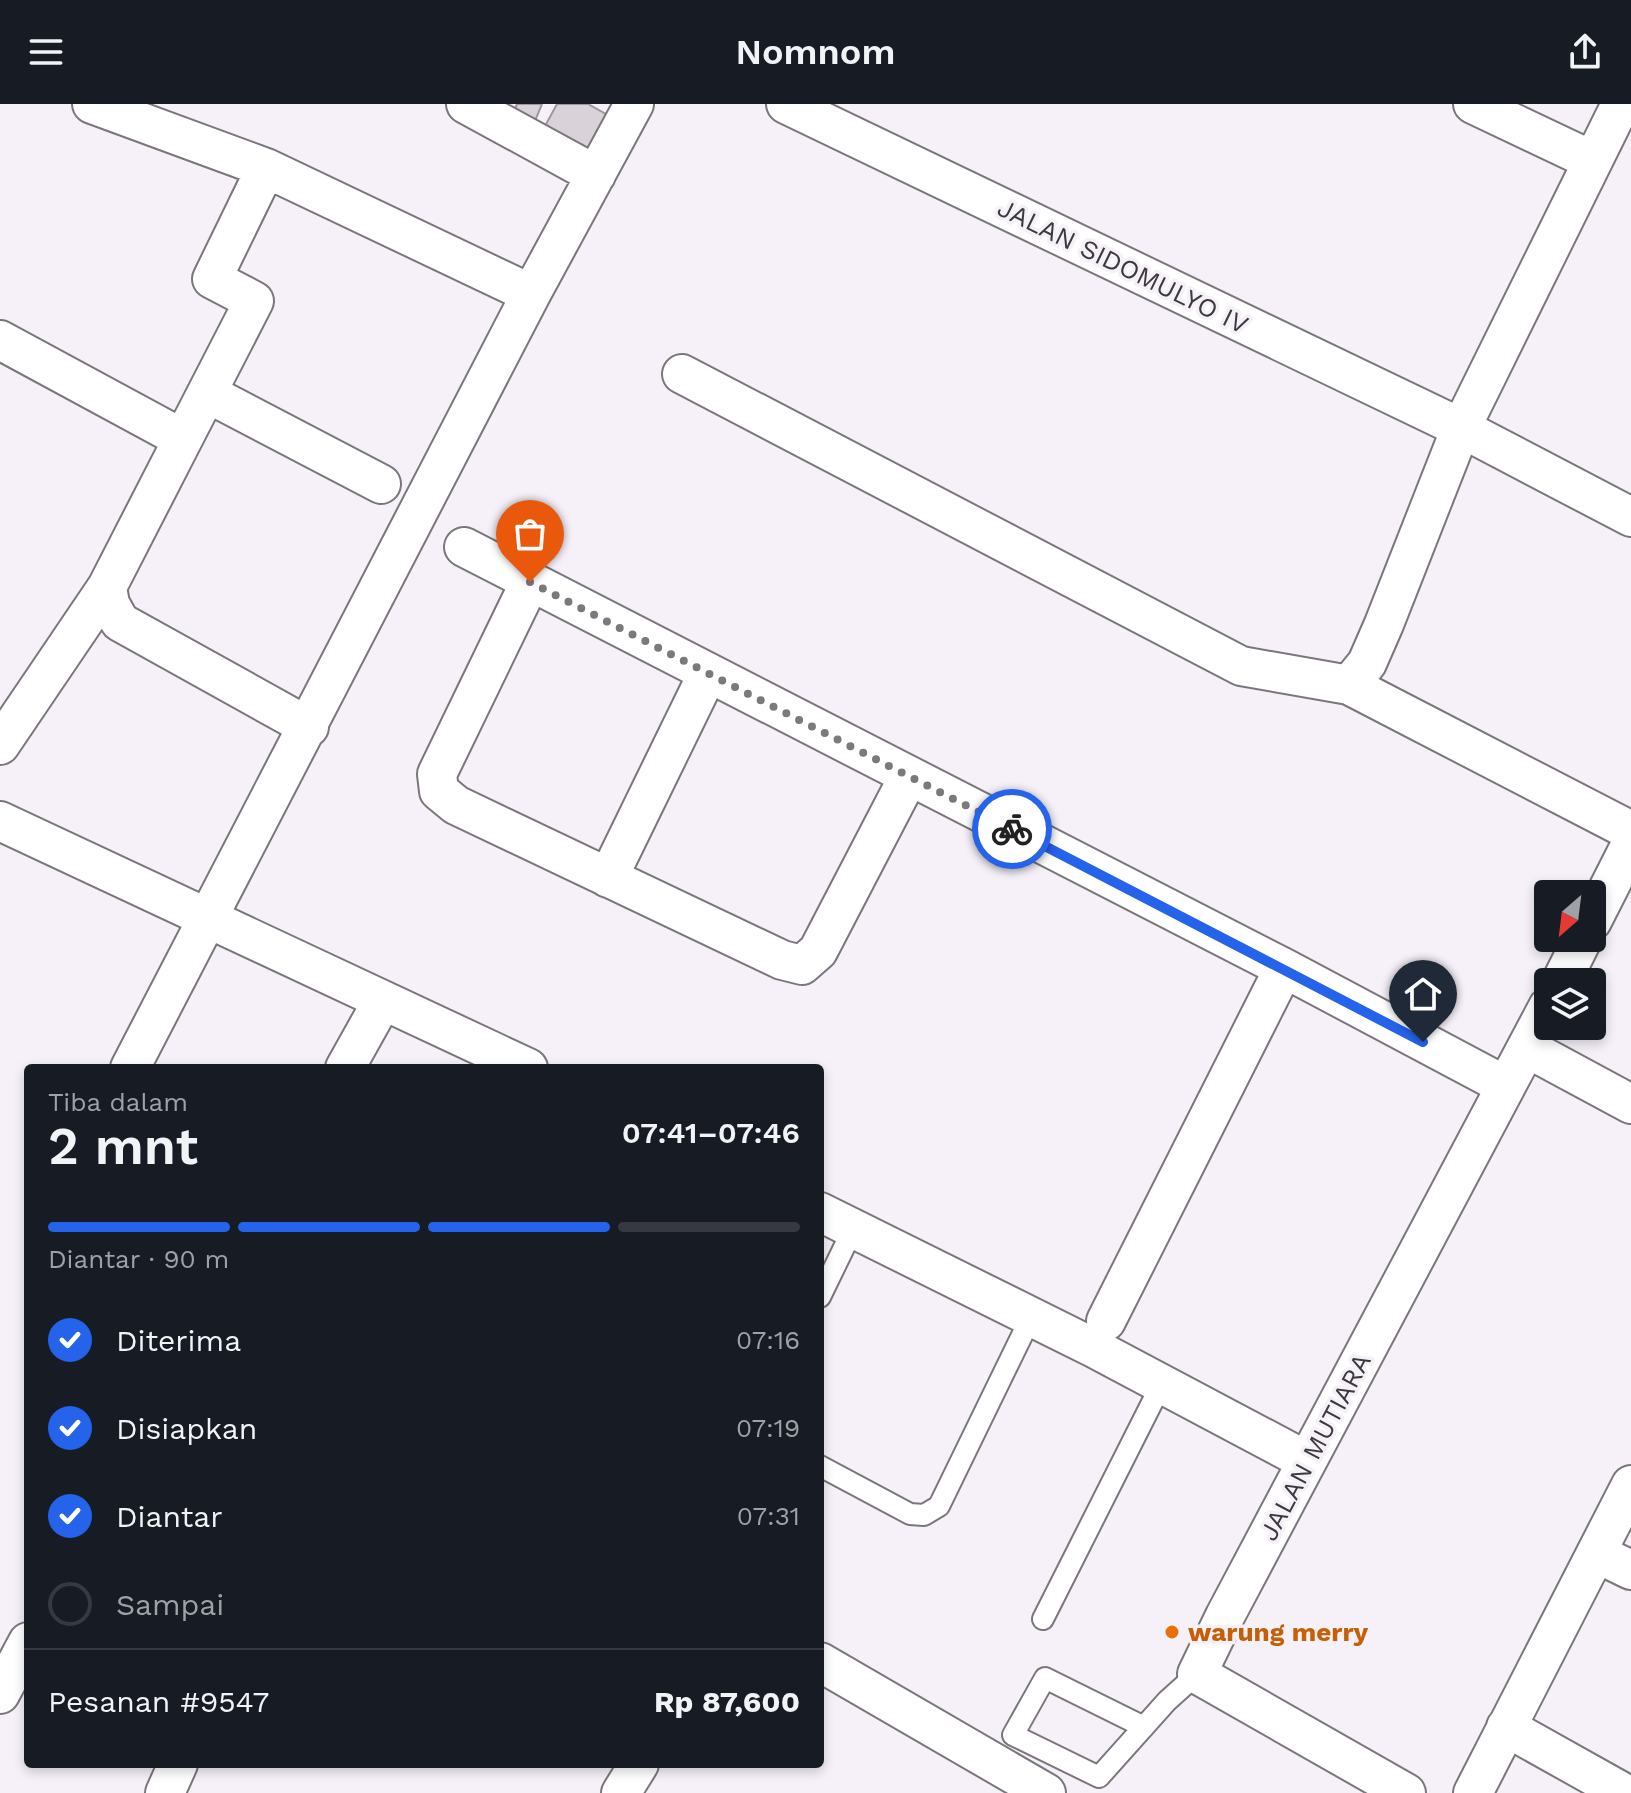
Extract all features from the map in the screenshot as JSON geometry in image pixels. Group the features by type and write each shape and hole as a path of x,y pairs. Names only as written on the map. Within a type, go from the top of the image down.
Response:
{"street":[{"path":"92,104 266,168 531,294"},
{"path":"466,104 596,175"},
{"path":"132,1064 531,294 634,104"},
{"name":"JALAN SIDOMULYO IV","path":"786,104 1461,428"},
{"path":"1473,104 1591,160"},
{"path":"1349,685 1367,663 1384,624 1461,428 1621,104"},
{"path":"0,745 107,587 254,301 212,279 266,168"},
{"path":"0,340 183,439"},
{"path":"682,374 1241,666 1349,685 1631,831"},
{"path":"207,393 381,484"},
{"path":"1461,428 1631,517"},
{"path":"464,547 1284,968 1506,1086"},
{"path":"530,582 437,774 439,791 456,805 782,960 802,965 818,951 909,776"},
{"path":"107,587 110,604 120,622 309,727"},
{"path":"608,878 708,673"},
{"path":"0,821 519,1064"},
{"path":"1606,893 1631,844"},
{"path":"1106,1321 1284,968"},
{"path":"347,1064 383,1000"},
{"name":"JALAN MUTIARA","path":"1197,1674 1534,1034"},
{"path":"1527,1048 1631,1104"},
{"path":"837,1221 1162,1383 1307,1461"},
{"path":"1473,1793 1631,1485"},
{"path":"1596,1553 1631,1570"},
{"path":"0,1694 24,1649"},
{"path":"824,1664 1046,1793"},
{"path":"1197,1674 1406,1793"},
{"path":"1506,1727 1624,1793"},
{"path":"165,1793 176,1768"},
{"path":"621,1793 637,1768"}],"lane":[{"path":"824,1279 837,1221"},
{"path":"824,1468 910,1514 924,1515 939,1506 1031,1317"},
{"path":"1043,1619 1162,1383"},
{"path":"1144,1727 1045,1678 1013,1735 1099,1777 1197,1674"}],"building":[{"path":"517,104 542,104 533,126 512,116"},
{"path":"557,104 588,104 620,122 601,156 545,126"}],"way so far":[{"path":"530,582 1012,829"}],"place":[{"name":"warung merry","path":"1172,1632"}],"route":[{"path":"1012,829 1423,1042"}]}
